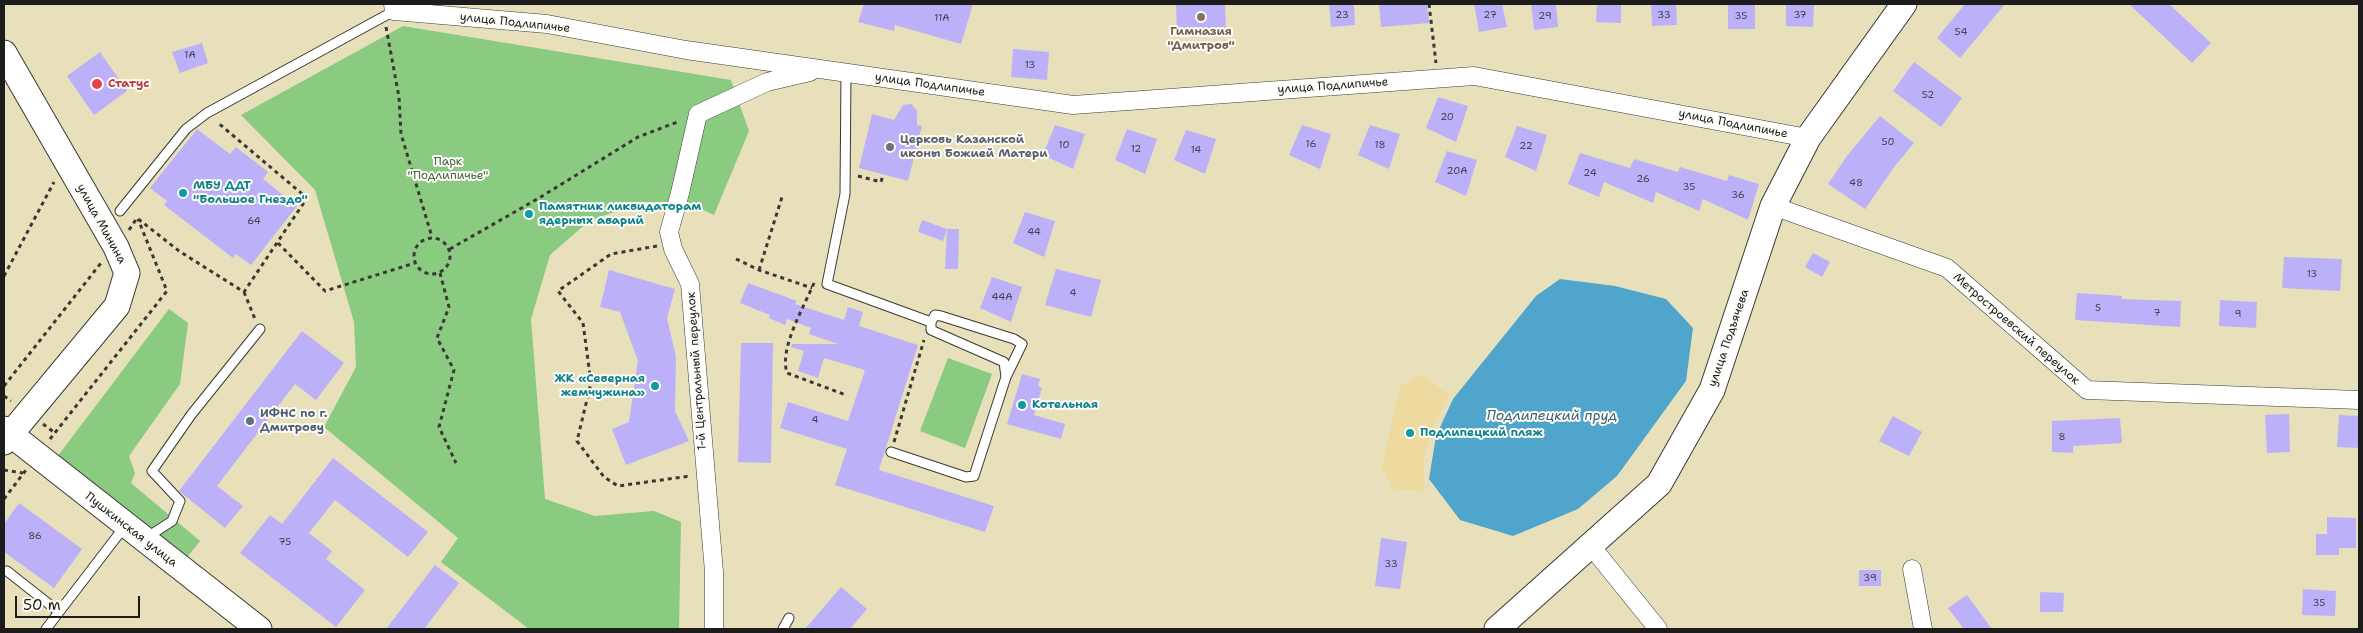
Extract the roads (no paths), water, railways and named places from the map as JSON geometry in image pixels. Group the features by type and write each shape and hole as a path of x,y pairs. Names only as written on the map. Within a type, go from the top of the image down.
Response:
{"main road":[{"name":"улица Подъячева","path":"1497,629 1659,484 1712,390 1774,206 1808,138 1904,4"},
{"name":"улица Минина","path":"4,53 116,247 127,273 117,306 6,435"},
{"name":"Пушкинская улица","path":"6,435 30,465 134,532 259,629"}],"street":[{"name":"улица Подлипичье","path":"390,11 547,24 686,50 1073,105 1474,76 1808,138"},
{"name":"1-й Центральный переулок","path":"714,629 714,572 690,284 673,249 669,232 698,114 767,82 818,70"},
{"name":"Метростроевский переулок","path":"1774,206 1947,268 2087,390 2359,400"},
{"path":"1591,546 1658,629"},
{"path":"1912,569 1922,629"}],"lane":[{"path":"120,211 186,128 207,113 390,11"},
{"path":"846,73 844,199 828,284 928,321"},
{"path":"891,452 966,477 974,476 1006,377 1022,344 1014,339 941,316 935,315 928,321"},
{"path":"928,321 931,330 1004,362 1006,377"},
{"path":"46,629 134,532 172,521 180,501 152,471 191,415 260,329"},
{"path":"7,571 60,612"},
{"path":"782,629 789,618"}],"water":[{"name":"Подлипецкий пруд","path":"1560,279 1615,286 1666,299 1693,328 1686,381 1617,476 1578,509 1513,536 1460,520 1429,479 1436,436 1453,399 1536,296"}],"place":[{"name":"Гимназия \"Дмитров\"","path":"1201,17"},
{"name":"Статус","path":"97,84"},
{"name":"Церковь Казанской иконы Божией Матери","path":"890,147"},
{"name":"МБУ ДДТ \"Большое Гнездо\"","path":"183,193"},
{"name":"Памятник ликвидаторам ядерных аварий","path":"529,214"},
{"name":"ЖК «Северная жемчужина»","path":"655,386"},
{"name":"Котельная","path":"1022,405"},
{"name":"ИФНС по г. Дмитрову","path":"250,421"},
{"name":"Подлипецкий пляж","path":"1410,433"}],"park label":[{"name":"Парк \"Подлипичье\"","path":"448,169"}]}
